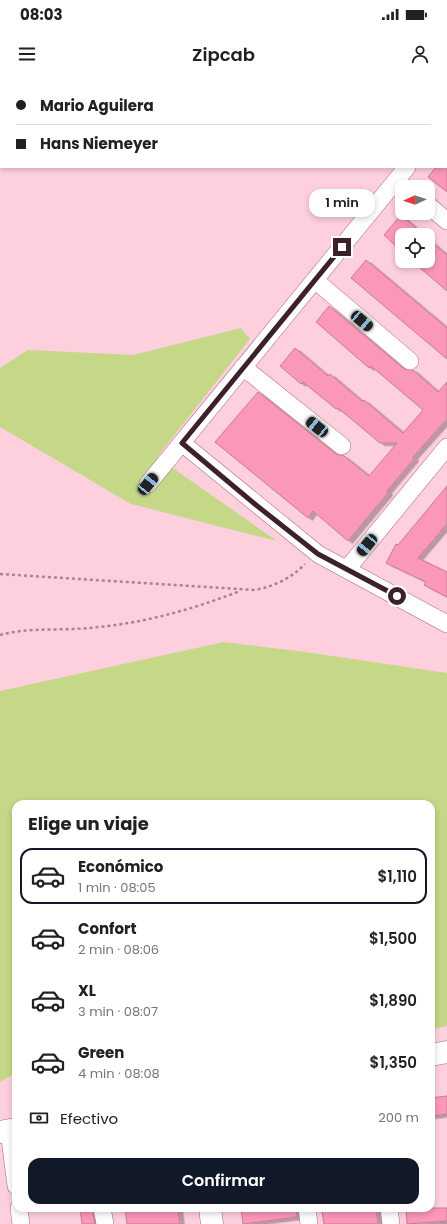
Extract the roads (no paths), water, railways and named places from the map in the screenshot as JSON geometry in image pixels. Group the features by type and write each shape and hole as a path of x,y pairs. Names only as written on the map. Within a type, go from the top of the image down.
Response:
{"main road":[{"path":"435,1054 447,1052"},
{"path":"210,1212 212,1224"}],"street":[{"path":"148,484 315,280 403,178"},
{"path":"435,211 447,221"},
{"path":"315,280 410,361"},
{"path":"244,367 342,446"},
{"path":"182,443 256,505 318,554 447,624"},
{"path":"346,569 447,446"},
{"path":"8,1131 12,1158"},
{"path":"20,1212 21,1224"},
{"path":"102,1212 104,1224"},
{"path":"308,1212 309,1224"},
{"path":"390,1212 391,1224"}]}
